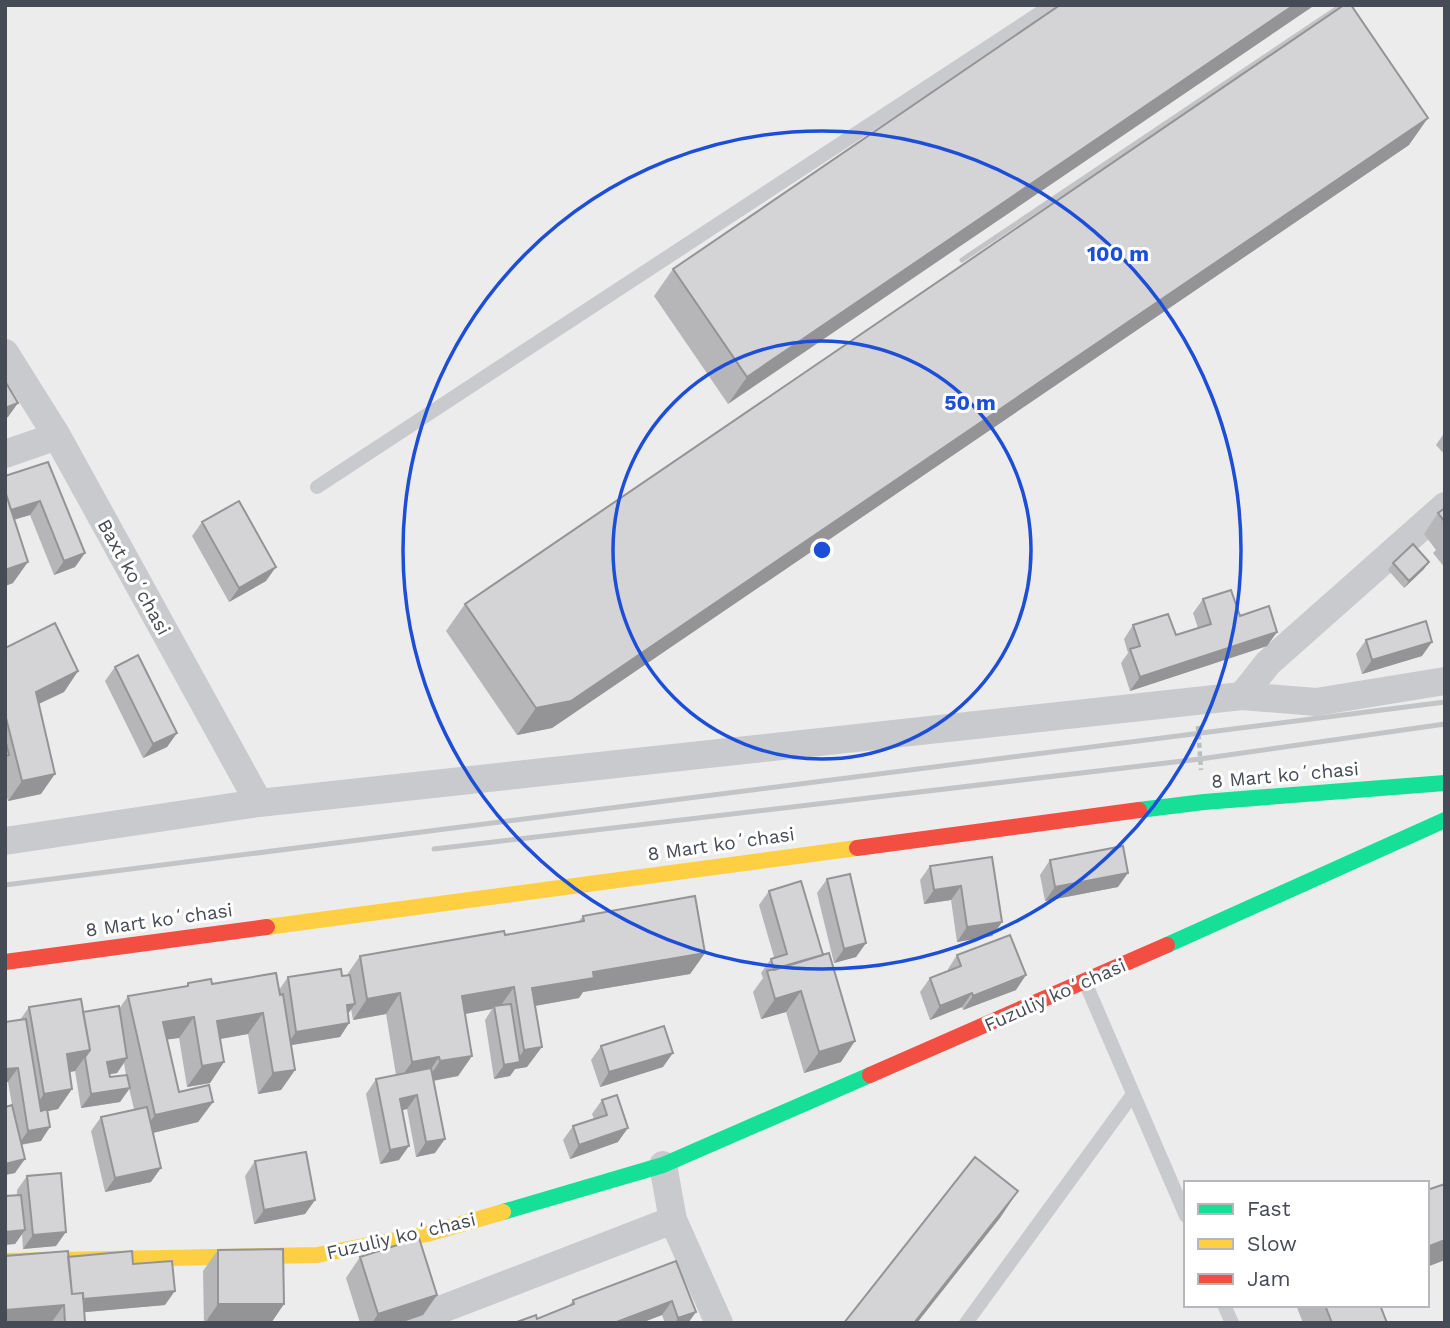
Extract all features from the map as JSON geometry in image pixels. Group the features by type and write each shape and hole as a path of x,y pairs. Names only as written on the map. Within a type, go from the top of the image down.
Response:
{"street":[{"name":"Baxt koʻchasi","path":"5,353 57,436 259,803"},
{"path":"5,454 57,436"},
{"path":"1242,696 1268,663 1445,506"},
{"path":"5,841 259,803 1242,696 1316,702 1445,681"},
{"name":"8 Mart koʻchasi","path":"5,962 1204,802 1445,783"},
{"name":"Fuzuliy koʻchasi","path":"5,1261 317,1255 427,1234 663,1166 1085,982 1445,820"},
{"path":"663,1166 673,1220 719,1323"},
{"path":"406,1323 673,1220"}],"lane":[{"path":"317,487 1052,5"},
{"path":"1085,982 1184,1211"},
{"path":"966,1323 1133,1094"},
{"path":"1225,1307 1232,1323"}],"path":[{"path":"1195,701 1204,802"}],"building":[{"path":"1060,5 1294,5 747,377 673,269"},
{"path":"1344,5 1351,5 1428,118 571,701 536,708 465,604"},
{"path":"5,381 18,403 5,408"},
{"path":"48,462 85,553 64,561 40,501 11,510 5,491 5,476"},
{"path":"5,491 28,562 5,570"},
{"path":"239,501 276,567 239,588 202,522"},
{"path":"1445,508 1445,522 1438,513"},
{"path":"1413,544 1429,562 1409,581 1393,563"},
{"path":"1231,590 1240,616 1269,606 1277,632 1140,677 1130,649 1140,646 1133,625 1168,614 1176,635 1211,624 1203,599"},
{"path":"1426,621 1432,642 1372,660 1366,640"},
{"path":"55,623 78,671 36,692 55,774 22,781 5,714 5,648"},
{"path":"138,655 177,733 153,744 115,667"},
{"path":"5,739 9,755 5,756"},
{"path":"1123,846 1128,873 1055,887 1050,860"},
{"path":"992,857 1002,922 967,927 961,886 934,890 930,866"},
{"path":"850,874 866,943 844,949 827,879"},
{"path":"801,881 823,955 774,970 771,959 787,954 769,891"},
{"path":"695,896 705,953 593,972 594,978 532,988 542,1047 524,1050 514,987 462,996 472,1056 440,1061 439,1057 412,1062 400,993 367,999 360,956 504,931 505,935 584,921 583,916"},
{"path":"1010,935 1026,975 940,1006 930,978 961,966 957,955"},
{"path":"829,953 855,1041 819,1052 801,991 775,999 767,971"},
{"path":"341,969 342,976 350,975 355,1004 347,1005 349,1023 296,1032 288,977"},
{"path":"276,973 280,995 283,994 295,1070 273,1073 263,1013 217,1021 224,1062 202,1066 194,1017 163,1022 179,1092 209,1085 213,1102 155,1115 128,996 188,986 188,983 211,979 212,984"},
{"path":"81,999 90,1050 67,1054 72,1089 44,1094 29,1007"},
{"path":"511,1004 520,1062 504,1065 494,1006"},
{"path":"119,1006 127,1058 107,1062 110,1077 127,1075 130,1088 91,1094 85,1057 90,1050 83,1012"},
{"path":"26,1019 41,1111 47,1109 50,1127 28,1131 18,1068 5,1069 5,1022"},
{"path":"664,1026 673,1053 609,1072 601,1046"},
{"path":"431,1068 445,1139 426,1142 417,1095 400,1099 409,1146 390,1150 376,1079"},
{"path":"617,1095 628,1128 579,1145 573,1126 607,1115 602,1100"},
{"path":"12,1105 25,1159 5,1164 5,1107"},
{"path":"147,1107 161,1168 115,1178 101,1117"},
{"path":"306,1152 315,1200 264,1210 255,1161"},
{"path":"975,1157 1018,1191 914,1323 844,1323"},
{"path":"61,1173 66,1232 33,1235 27,1176"},
{"path":"1445,1184 1445,1240 1429,1246 1429,1189"},
{"path":"21,1195 25,1230 5,1232 5,1196"},
{"path":"419,1238 437,1295 378,1314 360,1257"},
{"path":"283,1249 284,1304 218,1304 218,1250"},
{"path":"68,1251 72,1294 83,1293 85,1323 65,1323 64,1305 5,1310 5,1256"},
{"path":"132,1251 133,1264 172,1261 175,1291 83,1299 83,1293 72,1294 68,1257"},
{"path":"676,1261 696,1312 678,1318 672,1301 614,1323 514,1323 536,1315 537,1319 574,1304 573,1300"},
{"path":"1326,1307 1381,1307 1387,1323 1332,1323"}],"railway":[{"path":"962,260 1342,5"},
{"path":"5,885 1445,702"},
{"path":"434,849 1200,759 1445,724"}],"traffic: fast":[{"path":"1139,810 1204,802 1445,783"},
{"path":"1167,945 1445,820"},
{"path":"503,1212 663,1165 870,1075"}],"traffic: slow":[{"path":"267,927 857,848"},
{"path":"5,1261 317,1255 427,1234 503,1212"}],"traffic: jam":[{"path":"857,848 1139,810"},
{"path":"5,962 267,927"},
{"path":"870,1075 1167,945"}]}
